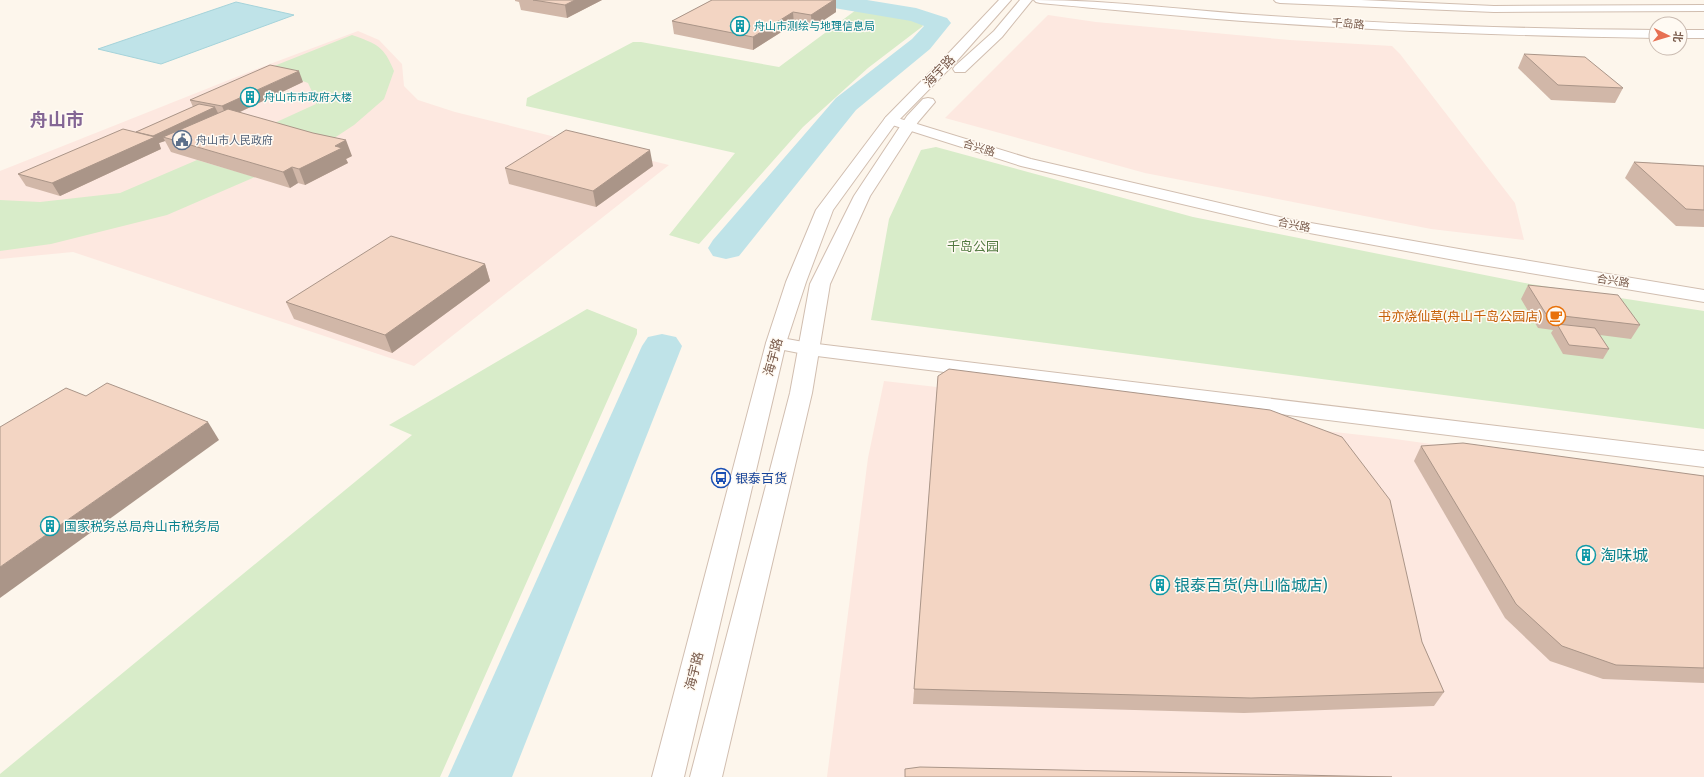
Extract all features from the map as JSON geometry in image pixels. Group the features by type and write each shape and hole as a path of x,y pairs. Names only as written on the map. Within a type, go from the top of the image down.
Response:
{"street":[{"name":"海宇路","path":"668,777 776,343 796,282 825,210 950,60 1005,0"},
{"name":"海宇路","path":"706,777 802,393 820,284 899,123 998,34 1026,0"},
{"name":"千岛路","path":"1040,0 1217,16 1387,27 1551,33 1648,34"},
{"name":"千岛路","path":"1280,0 1494,8 1635,9 1704,7"},
{"path":"1635,9 1648,4 1651,0"},
{"path":"1688,0 1704,7"},
{"path":"1688,34 1700,34"},
{"name":"合兴路","path":"899,123 1027,163 1288,224 1476,258 1704,296"},
{"path":"776,343 810,349 1704,459"}],"shaded area":[{"path":"1048,15 1096,22 1290,40 1392,46 1400,54 1515,203 1524,240 1431,229 1145,173 945,118"},
{"name":"舟山市人民政府","path":"358,31 379,40 402,64 404,86 418,100 455,112 669,165 414,366 73,252 0,259 0,171 254,70"},
{"path":"884,381 1388,438 1704,482 1704,777 827,777 868,458"}],"green space":[{"path":"856,10 917,19 923,26 868,68 803,127 699,244 669,235 735,153 526,106 527,98 633,42 641,42 779,67"},
{"path":"352,35 379,47 387,56 394,71 384,99 354,125 319,148 259,130 316,104 316,100 308,83 269,68"},
{"name":"千岛公园","path":"936,147 1193,217 1530,284 1704,311 1704,429 871,320 889,219 921,150"},
{"path":"197,160 255,177 167,215 51,244 0,251 0,200 40,202 120,193"},
{"path":"587,309 637,329 637,334 440,777 0,777 0,774 412,435 389,425"}],"water":[{"path":"236,2 294,15 161,64 98,49"}],"building":[{"path":"533,0 575,0 565,5"},
{"path":"712,0 834,0 811,15 793,12 753,37 672,21"},
{"path":"1524,54 1585,57 1623,88 1558,85"},
{"path":"270,65 299,71 222,106 190,100"},
{"path":"199,104 215,107 153,136 136,132"},
{"path":"228,109 313,133 346,140 335,146 342,148 299,169 292,167 283,172 163,137"},
{"path":"123,129 155,137 52,183 18,174"},
{"path":"566,130 650,150 593,191 505,168"},
{"path":"1634,162 1704,166 1704,210 1686,209"},
{"path":"391,236 485,264 385,335 286,302"},
{"path":"1528,285 1618,295 1640,325 1546,314"},
{"path":"1557,324 1595,328 1609,349 1569,345"},
{"name":"银泰百货(舟山临城店)","path":"949,369 1270,410 1342,437 1390,500 1422,642 1444,692 1251,698 914,689 938,376"},
{"name":"国家税务总局舟山市税务局","path":"107,383 208,422 0,567 0,427 66,388 86,396"},
{"name":"淘味城","path":"1463,443 1704,476 1704,668 1616,665 1562,646 1516,604 1421,446"},
{"path":"920,767 1392,777 905,777 905,769"}],"waterway":[{"path":"726,248 846,104 921,44 939,23 916,15 828,0"},
{"path":"480,777 662,346"}],"place":[{"name":"舟山市测绘与地理信息局","path":"740,26"},
{"name":"舟山市市政府大楼","path":"250,97"},
{"name":"舟山市人民政府","path":"182,140"},
{"name":"书亦烧仙草(舟山千岛公园店)","path":"1556,316"},
{"name":"银泰百货","path":"721,478"},
{"name":"国家税务总局舟山市税务局","path":"50,526"},
{"name":"淘味城","path":"1586,555"},
{"name":"银泰百货(舟山临城店)","path":"1160,585"}],"district":[{"name":"舟山市","path":"57,120"}]}
